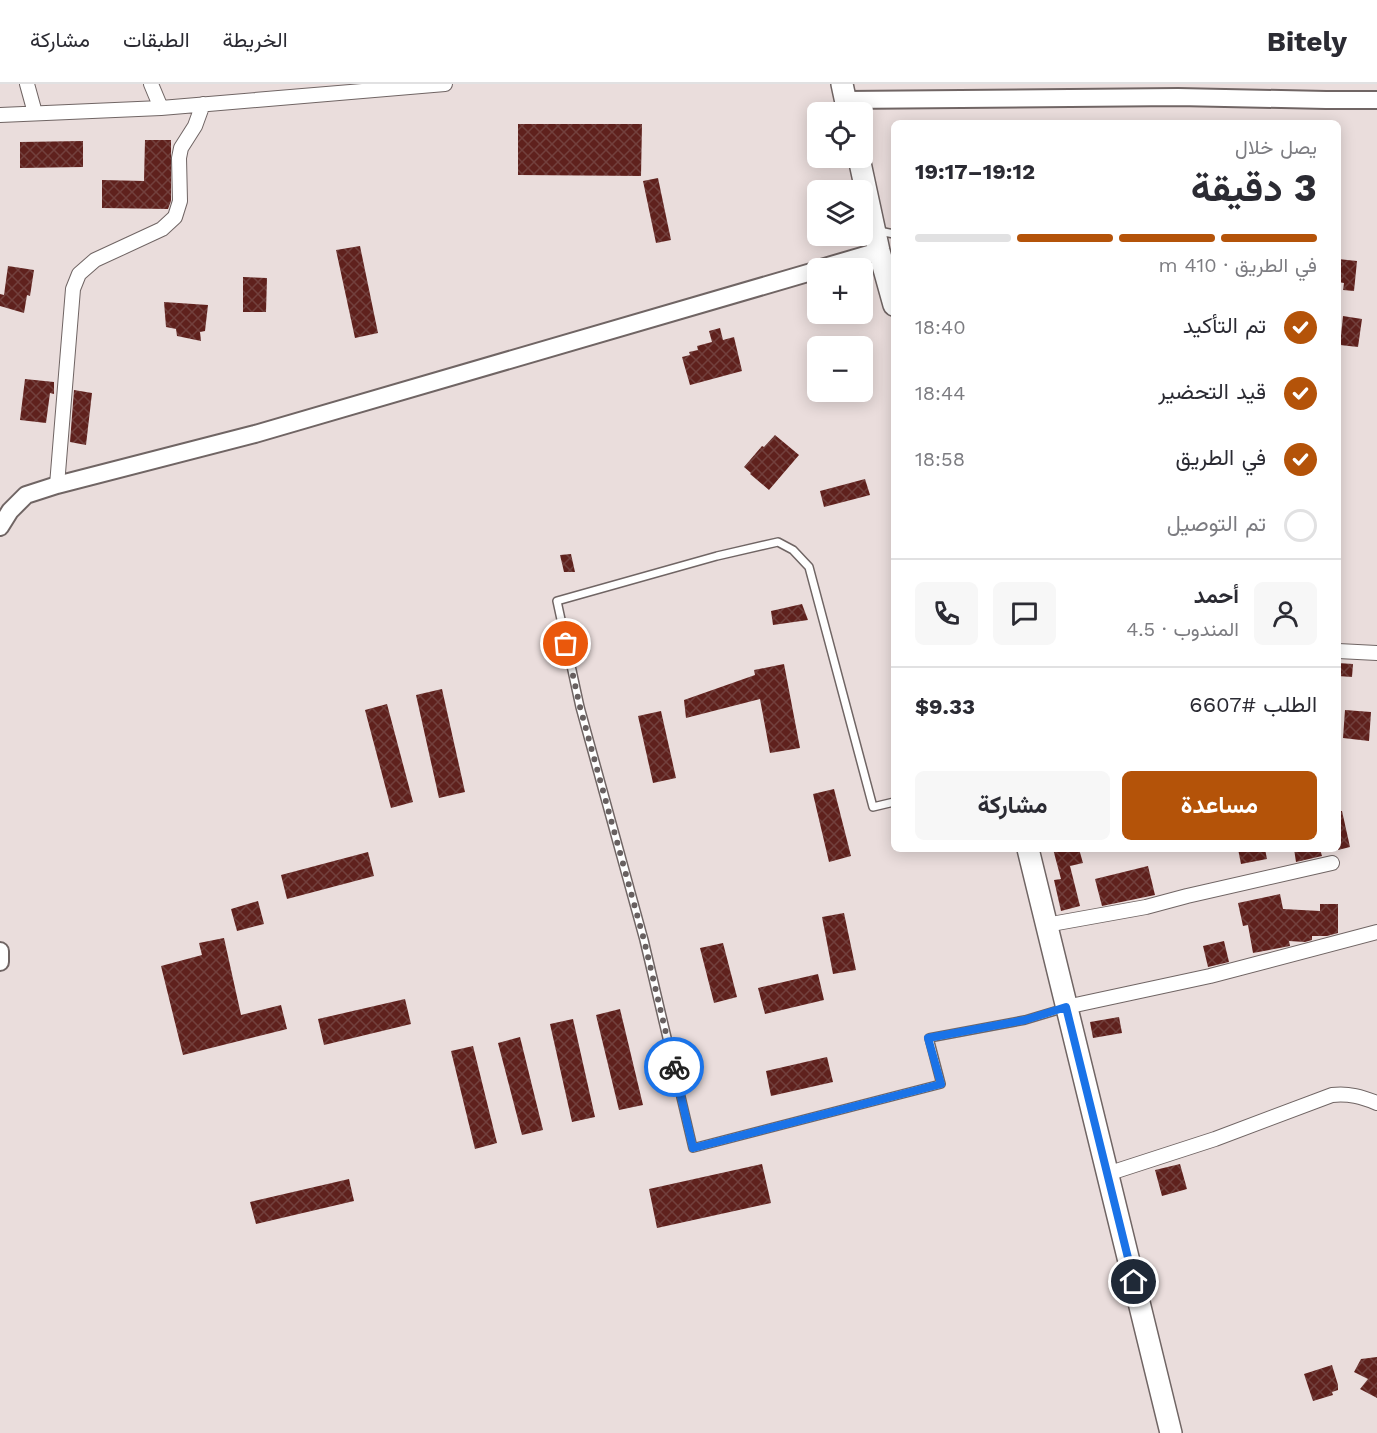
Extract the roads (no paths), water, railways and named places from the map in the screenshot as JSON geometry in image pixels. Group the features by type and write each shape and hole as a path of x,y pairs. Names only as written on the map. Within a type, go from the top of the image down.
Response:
{"main road":[{"path":"863,168 885,232 879,252 891,291"},
{"path":"1029,852 1171,1433"}],"street":[{"path":"27,84 35,113"},
{"path":"151,84 162,108"},
{"path":"0,115 162,108 445,84"},
{"path":"845,99 1175,90 1326,100 1377,100"},
{"path":"57,485 73,289 79,274 95,260 162,230 176,217 180,201 179,158 203,104"},
{"path":"858,258 879,252"},
{"path":"0,527 26,495 57,485 255,434 807,273"},
{"path":"1341,651 1377,653"},
{"path":"1046,925 1146,907 1332,863"},
{"path":"1066,1007 1210,976 1377,932"},
{"path":"0,951 0,962"},
{"path":"1107,1174 1215,1139 1332,1095 1352,1095 1377,1103"}],"lane":[{"path":"891,803 873,807 809,567 794,550 778,542 717,556 557,601 580,707 644,940 693,1148 941,1084 928,1038 1025,1020 1066,1007"}]}
